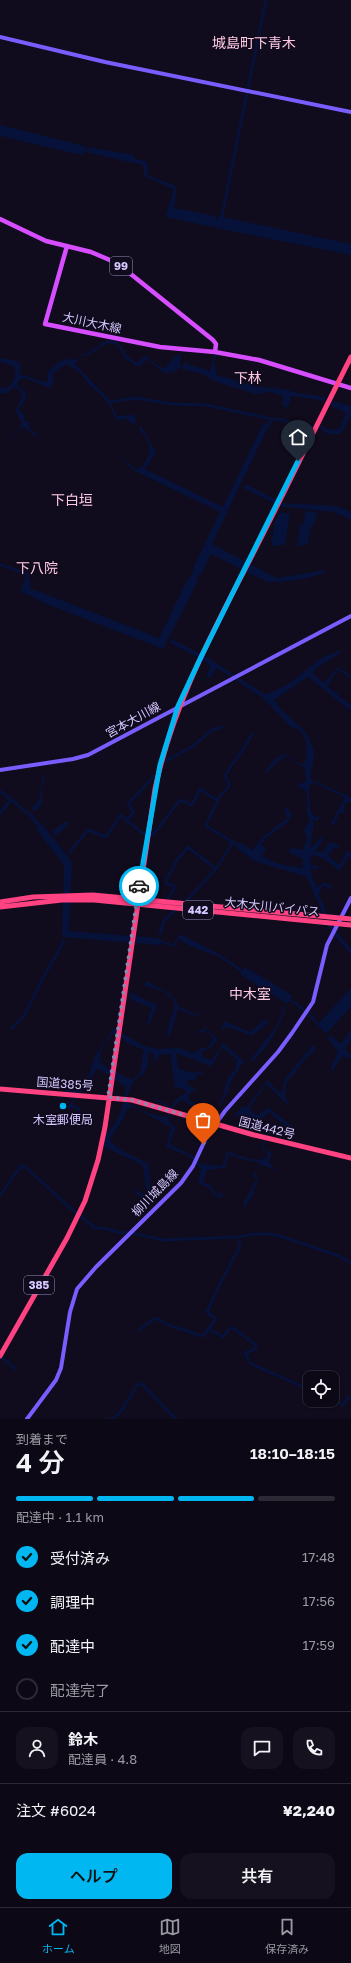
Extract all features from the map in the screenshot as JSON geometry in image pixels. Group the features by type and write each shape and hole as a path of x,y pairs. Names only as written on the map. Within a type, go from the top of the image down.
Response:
{"highway":[{"name":"国道385号","path":"0,1089 108,1097 148,831 160,765 178,706 203,652 351,357"},
{"name":"大木大川バイパス","path":"0,907 71,897 351,919"},
{"name":"大木大川バイパス","path":"0,902 63,898"},
{"name":"大木大川バイパス","path":"137,901 325,922 336,926 351,925"},
{"name":"国道442号","path":"108,1097 132,1100 215,1124 351,1158"},
{"name":"385","path":"1,1355 85,1201 98,1160 108,1097"}],"main road":[{"path":"0,37 105,62 351,112"},
{"name":"99","path":"0,219 46,240 91,252 122,267 213,340 216,344 215,352"},
{"name":"大川大木線","path":"66,246 45,324 160,347 215,352 259,360 351,388"},
{"name":"宮本大川線","path":"0,770 73,759 88,755 178,706 231,680 351,616"},
{"name":"柳川城島線","path":"27,1419 53,1384 61,1368 70,1312 77,1289 96,1267 181,1183 215,1124 232,1101 278,1052 314,999 324,954 336,926 351,898"}],"water":[{"path":"0,125 85,146 85,149 88,149 89,147 134,155 135,159 146,161 148,164 147,173 150,176 176,186 177,189 174,208 215,216 216,220 219,216 351,244 351,255 216,228 214,224 213,227 166,217 173,189 144,176 143,165 85,151 82,155 0,136"},
{"path":"109,340 120,344 125,354 137,363 145,355 160,367 165,368 174,357 181,353 180,367 183,366 184,363 210,371 214,355 217,354 214,363 217,375 259,387 285,389 297,393 326,397 324,402 320,400 291,396 289,405 286,408 283,406 283,396 270,392 255,394 214,381 202,374 180,368 176,371 164,373 147,359 139,367 124,358 118,345 107,343 92,353 79,358 75,364 108,398 117,416 136,416 135,425 125,419 116,420 109,405 100,394 88,384 81,373 66,364 52,374 54,382 50,388 24,378 19,380 17,385 25,392 26,399 19,409 24,415 25,422 30,423 30,429 38,435 37,437 22,426 9,445 22,423 16,411 22,395 20,390 15,387 6,393 0,394 0,387 6,389 13,381 15,370 14,366 0,362 0,358 17,361 21,364 20,374 47,383 48,373 55,364 67,359 74,360 99,346 100,343"},
{"path":"333,401 351,406 351,416 341,434 327,434 319,427 320,425 328,430 339,429 346,413 330,406"},
{"path":"264,422 269,425 212,544 277,578 324,570 325,573 304,579 267,582 211,554 202,573 198,575 197,583 163,649 44,603 21,592 26,575 0,566 0,563 29,573 31,590 35,590 159,638 188,578 192,576 193,568 220,512 133,470 118,454 136,469 141,468 148,457 150,448 146,439 138,428 141,426 156,452 145,469 223,507"},
{"path":"246,484 282,503 337,506 351,512 351,520 334,512 283,507 243,488"},
{"path":"305,511 317,512 315,523 311,526 308,544 297,547 300,525 303,525"},
{"path":"281,512 290,514 285,545 271,546 275,521"},
{"path":"172,639 205,656 266,695 290,683 321,658 341,650 339,654 315,669 313,674 324,683 337,668 345,671 351,679 340,671 337,671 327,686 351,705 351,711 308,677 274,700 279,707 302,729 311,743 314,758 311,780 351,797 351,802 345,803 344,813 339,813 335,824 331,826 332,820 344,797 314,783 310,784 309,795 311,813 316,817 320,816 318,821 313,820 314,825 310,846 312,847 321,836 323,841 316,850 317,852 324,852 327,844 333,842 339,846 339,848 334,848 328,856 338,864 340,864 346,852 351,851 351,858 348,857 340,871 324,859 311,854 310,865 318,866 319,868 317,870 310,868 310,870 316,887 325,882 333,887 330,889 323,885 319,894 332,927 351,948 351,955 329,929 307,877 255,861 236,848 240,842 252,850 264,836 287,818 284,809 287,807 292,814 288,822 265,839 260,846 265,846 266,850 262,856 279,864 303,868 303,859 290,853 289,849 294,848 303,850 307,839 304,829 310,820 307,814 307,792 297,785 306,781 305,768 285,756 265,774 264,772 275,759 284,754 298,763 304,764 307,746 304,736 297,729 291,727 263,698 217,668 210,678 206,677 210,668 208,663 170,643"},
{"path":"46,774 42,789 42,804 35,812 31,808 39,800 43,775"},
{"path":"14,801 32,814 41,825 43,825 72,862 69,931 158,938 161,939 161,941 173,944 180,934 219,954 243,970 245,967 292,995 291,999 309,1012 319,1023 351,988 351,1007 326,1034 307,1014 290,1001 287,1004 241,975 241,972 217,956 190,946 179,939 174,947 161,943 160,945 62,937 64,865 37,830 38,828 29,816 13,803"},
{"path":"70,821 67,826 56,836 52,831 65,822"},
{"path":"147,981 170,993 178,1006 196,1015 203,1010 196,1017 178,1009 170,1036 166,1034 174,1009 174,1000 164,992 143,985"},
{"path":"129,992 150,1002 158,1004 149,1025 147,1022 152,1008 131,1000"},
{"path":"285,1005 286,1006 280,1022 273,1036 259,1055 253,1061 250,1060 275,1028"},
{"path":"268,1019 268,1023 252,1036 228,1027 224,1030 221,1029 224,1021 250,1032 260,1023"},
{"path":"114,1028 144,1046 158,1049 178,1048 194,1053 201,1048 207,1048 213,1039 206,1030 203,1034 198,1031 205,1028 218,1039 209,1049 202,1051 202,1057 211,1060 221,1047 222,1042 244,1061 230,1083 228,1092 219,1108 228,1077 235,1070 237,1060 223,1048 219,1052 213,1064 210,1066 176,1053 178,1068 191,1073 200,1071 205,1075 198,1074 195,1080 188,1080 188,1085 198,1090 192,1091 188,1096 190,1101 196,1105 192,1107 187,1102 180,1100 171,1111 168,1121 176,1127 170,1144 195,1157 200,1164 220,1166 223,1164 227,1151 253,1159 263,1159 267,1157 267,1151 261,1147 271,1125 273,1124 284,1130 286,1127 269,1112 259,1122 256,1122 253,1127 255,1119 247,1115 242,1119 230,1111 235,1114 242,1107 247,1107 267,1080 278,1091 282,1092 284,1080 305,1054 313,1046 316,1046 315,1051 304,1060 294,1075 289,1078 286,1085 285,1097 290,1104 289,1106 266,1084 250,1108 252,1112 258,1115 268,1107 292,1126 284,1132 274,1128 271,1130 263,1146 272,1153 269,1162 277,1171 260,1164 255,1173 258,1178 253,1195 245,1207 243,1206 244,1202 257,1178 243,1174 253,1176 259,1163 240,1159 229,1154 225,1168 207,1170 203,1182 212,1186 217,1196 221,1192 223,1194 222,1198 214,1196 211,1189 198,1183 201,1169 190,1157 166,1147 171,1127 132,1107 126,1110 125,1116 110,1139 112,1143 121,1150 149,1164 150,1187 154,1201 153,1203 140,1197 131,1189 147,1195 143,1166 105,1147 102,1144 106,1133 115,1123 121,1112 126,1087 101,1070 97,1069 80,1094 75,1098 73,1104 86,1111 80,1109 79,1112 74,1108 65,1108 73,1100 75,1094 65,1093 65,1089 77,1091 89,1074 95,1056","holes":["112,1034 121,1036 125,1042 144,1050 140,1072 132,1080 103,1065 101,1061 100,1053","152,1052 155,1063 159,1055 170,1054 175,1087 186,1090 186,1093 175,1100 172,1107 153,1097 152,1098 169,1108 167,1117 146,1112 127,1102 134,1082 139,1076 143,1075 148,1066 148,1053"]},
{"path":"351,1029 351,1040 345,1049 351,1055 351,1060 343,1056 337,1063 332,1074 331,1068 338,1051 327,1038 331,1035 341,1044"}],"waterway":[{"path":"221,220 266,0"},
{"path":"110,402 134,398 173,404 206,405 272,419 284,420 301,428 317,426"},
{"path":"267,428 272,419"},
{"path":"166,761 193,746 212,730 222,727"},
{"path":"217,800 230,785 225,776 252,734"},
{"path":"127,820 134,812 128,804 154,776"},
{"path":"69,853 88,830 106,837 121,815 142,833 153,835 180,800 192,805 200,789 218,801 208,820"},
{"path":"0,791 16,803"},
{"path":"0,814 11,799"},
{"path":"207,823 206,826 241,847"},
{"path":"187,900 216,869 233,842"},
{"path":"168,898 175,888 173,885 166,884 166,881 177,860 188,847 216,869"},
{"path":"160,934 164,921 175,910"},
{"path":"42,980 64,941"},
{"path":"11,1029 24,1016 41,982"},
{"path":"0,1195 21,1166 24,1166 95,1228 103,1228 121,1233 128,1232 163,1240 238,1237 254,1234 268,1234 280,1236 339,1256 351,1263"},
{"path":"215,1294 240,1246 239,1242"},
{"path":"139,1330 155,1318 171,1326 203,1336 216,1319 207,1312 214,1297"},
{"path":"209,1329 223,1337 230,1328 233,1328 256,1345 255,1349 245,1353 251,1364"},
{"path":"0,1356 16,1369"},
{"path":"254,1365 303,1387"},
{"path":"113,1419 122,1410 137,1385 142,1384 176,1419"},
{"path":"339,1403 343,1405 349,1397 351,1398"}],"way so far":[{"path":"139,886 122,1010 108,1097 132,1100 165,1111 215,1124 203,1144"}],"place":[{"name":"木室郵便局","path":"63,1106"}],"district":[{"name":"城島町下青木","path":"254,43"},
{"name":"下林","path":"248,378"},
{"name":"下白垣","path":"72,500"},
{"name":"下八院","path":"37,568"},
{"name":"中木室","path":"250,994"}],"route":[{"path":"139,886 160,765 178,706 298,461"}]}
